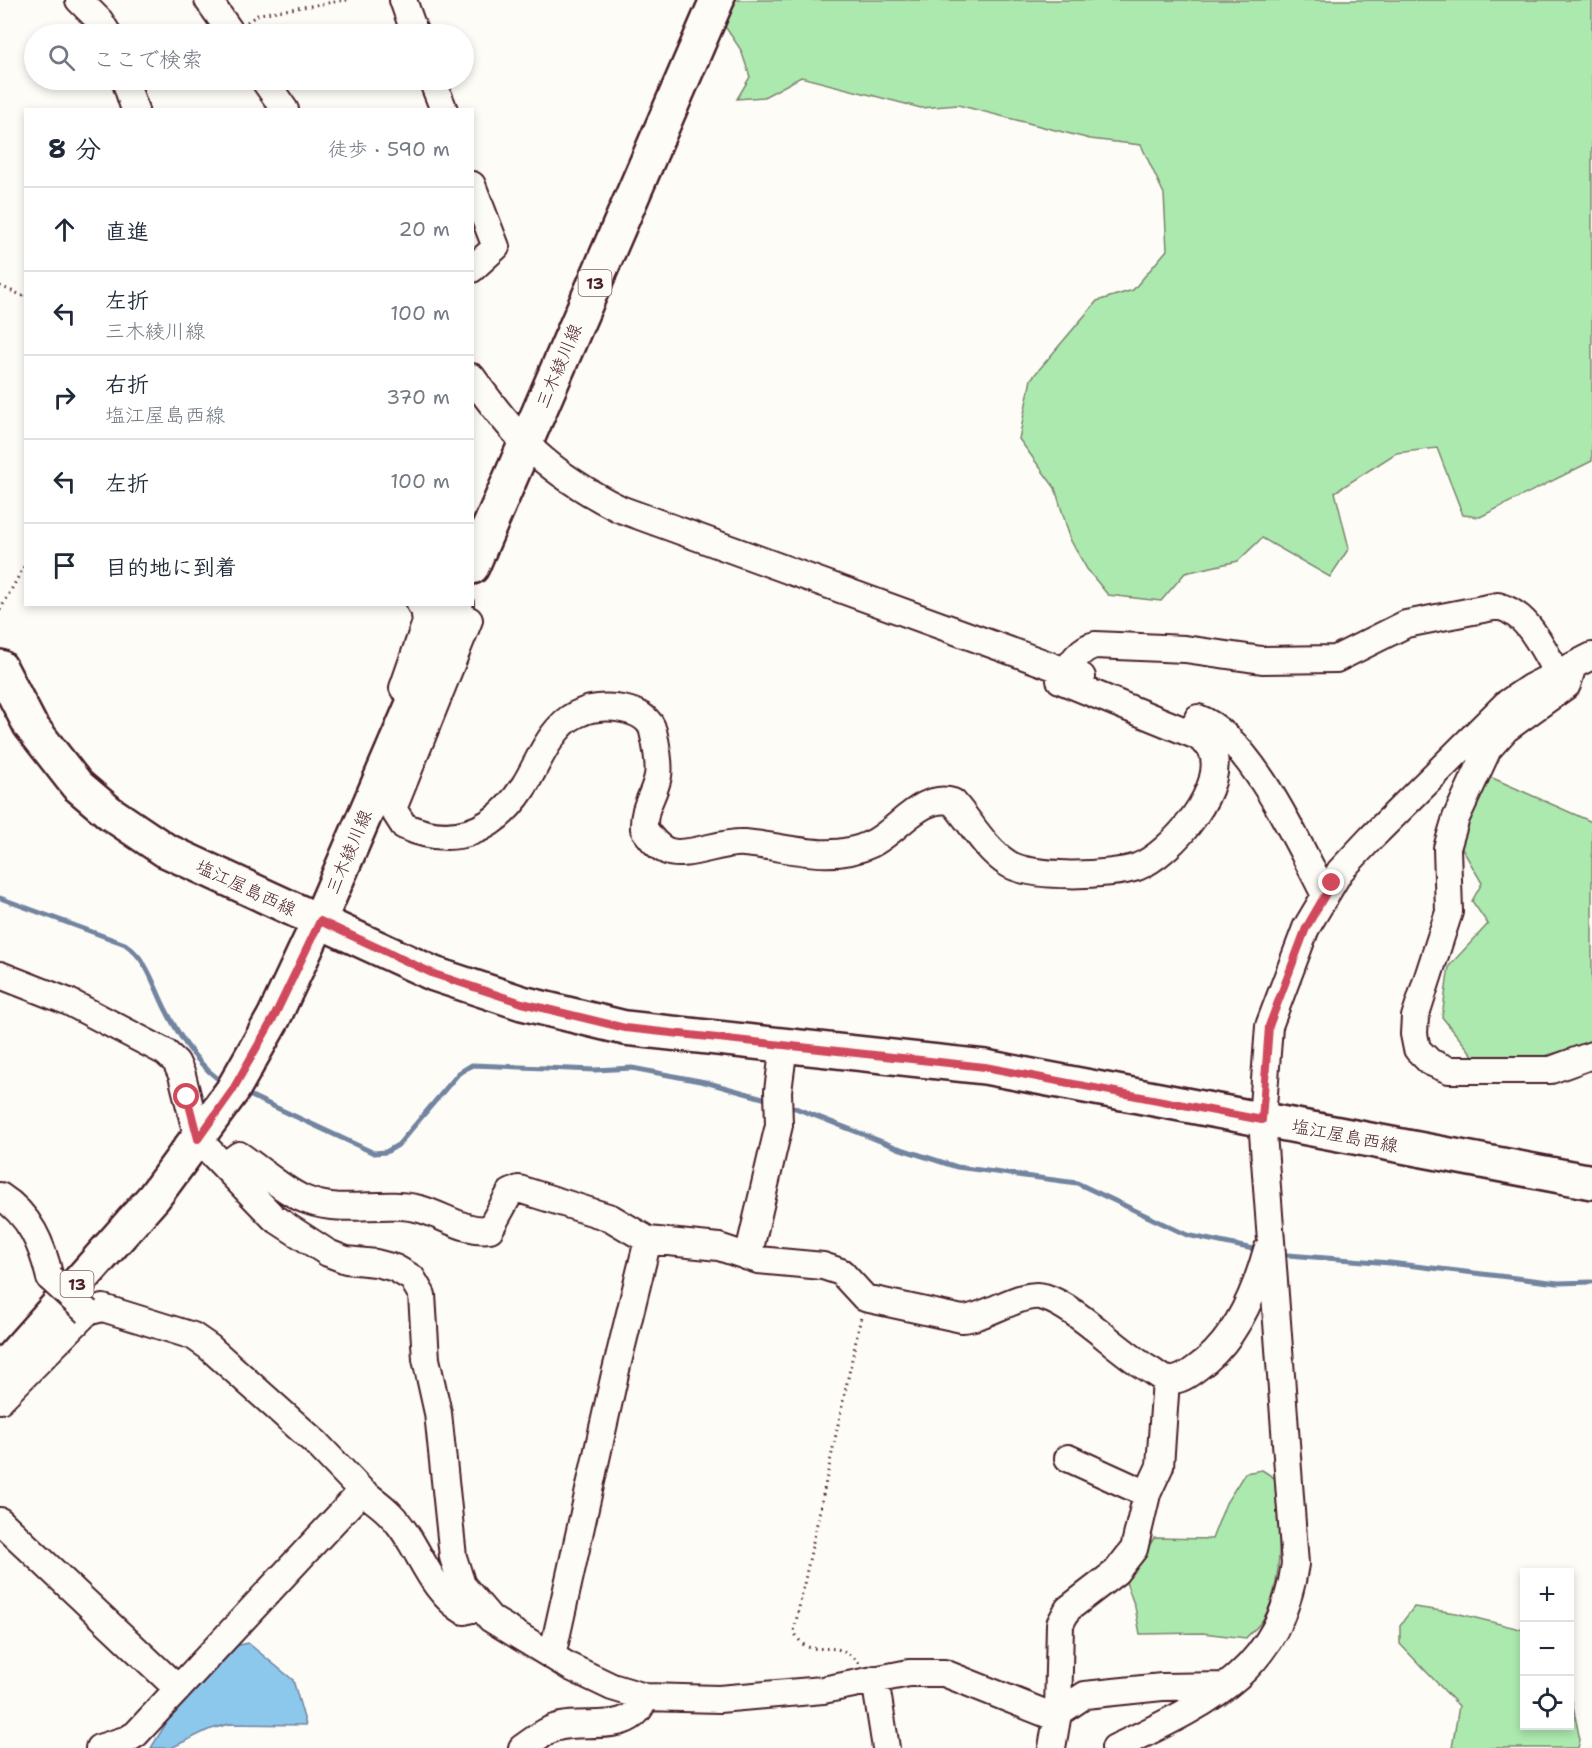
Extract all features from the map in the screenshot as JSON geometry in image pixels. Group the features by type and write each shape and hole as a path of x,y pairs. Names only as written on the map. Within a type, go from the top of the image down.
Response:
{"main road":[{"name":"三木綾川線","path":"474,562 717,0"},
{"name":"三木綾川線","path":"0,1371 154,1197 232,1091 274,1017 320,921 455,608"},
{"name":"塩江屋島西線","path":"0,667 30,725 77,785 110,813 165,850 434,974 522,1003 625,1028 985,1067 1592,1182"}],"street":[{"path":"80,0 102,24"},
{"path":"208,0 225,24"},
{"path":"403,0 411,24"},
{"path":"128,90 134,108"},
{"path":"271,90 284,108"},
{"path":"436,90 443,108"},
{"path":"474,190 496,247 474,267"},
{"path":"474,380 498,415 554,471 585,492 620,509 1204,720 1247,758 1284,817 1324,895"},
{"path":"416,697 404,688 426,622 423,606"},
{"path":"455,608 470,620 393,809 404,826 444,837 469,833 487,826 507,809 524,786 559,728 584,711 600,708 639,713 649,720 653,731 658,776 643,814 644,829 666,851 679,854 723,843 743,843 822,854 848,851 868,846 888,836 922,807 933,801 944,799 953,802 998,856 1008,864 1024,870 1070,873 1120,871 1138,866 1156,856 1174,839 1210,791 1215,765 1210,747 1197,736 1060,680 1086,647 1095,645 1185,649 1262,660 1336,659 1406,624 1498,606 1512,610 1574,665"},
{"path":"1115,1748 1164,1724 1226,1686 1248,1669 1270,1642 1291,1593 1295,1564 1262,1120 1269,1026 1287,974 1324,895 1340,871 1485,723 1531,687 1574,665"},
{"path":"1574,665 1567,685 1506,729 1488,749 1456,818 1448,848 1449,912 1415,1017 1414,1034 1417,1049 1430,1062 1449,1070 1551,1070 1592,1055"},
{"path":"0,975 69,1002 165,1052 176,1062 182,1075 198,1139 274,1218 328,1253 346,1260 376,1263 412,1278 422,1294 426,1359 438,1413 453,1557 462,1584 478,1607 492,1619 552,1656 612,1687 645,1697 719,1699 823,1690 909,1672 944,1673 1057,1716"},
{"path":"748,1257 779,1125 778,1091 784,1045"},
{"path":"224,1166 240,1155 308,1201 331,1206 399,1206 419,1209 478,1231 490,1229 510,1193 519,1189 611,1218 648,1240 693,1243 758,1260 823,1266 841,1272 865,1298 962,1319 975,1319 1026,1297 1042,1296 1058,1303 1140,1364 1166,1380 1181,1378 1218,1350 1246,1307 1271,1238"},
{"path":"0,1196 26,1218 43,1249 50,1278 87,1312"},
{"path":"552,1656 648,1240"},
{"path":"1246,1307 1278,1332"},
{"path":"0,1400 87,1312 102,1308 139,1321 177,1329 201,1342 317,1444 362,1491 392,1515 440,1590 455,1606 464,1611 478,1607"},
{"path":"1052,1748 1057,1716 1060,1624 1068,1609 1116,1572 1134,1549 1147,1494 1160,1466 1166,1380"},
{"path":"1068,1458 1147,1494"},
{"path":"99,1748 128,1739 136,1734 362,1491"},
{"path":"0,1521 178,1689"},
{"path":"868,1681 886,1748"},
{"path":"1057,1716 1085,1695 1162,1687 1226,1686"},
{"path":"522,1748 632,1716 641,1707 645,1697"}],"path":[{"path":"245,24 260,14 347,0"},
{"path":"0,286 24,296"},
{"path":"0,610 24,567"},
{"path":"865,1298 794,1631 799,1642 811,1649 839,1647 850,1653 860,1664 868,1681"}],"green space":[{"path":"734,0 1592,0 1592,461 1480,517 1463,515 1437,448 1396,453 1335,492 1349,548 1330,577 1262,538 1238,561 1185,573 1161,601 1108,595 1087,569 1071,541 1055,488 1019,439 1031,379 1097,301 1133,290 1167,250 1164,194 1141,145 1090,139 958,105 921,108 801,77 764,97 737,99 750,77 741,50 724,25"},
{"path":"1488,776 1592,822 1592,1042 1518,1064 1476,1059 1442,1017 1449,966 1488,924 1472,901 1482,883 1457,840"},
{"path":"1262,1470 1276,1479 1279,1552 1275,1589 1270,1606 1260,1623 1246,1638 1202,1633 1140,1634 1135,1607 1126,1582 1154,1538 1212,1539 1226,1503 1245,1473"},
{"path":"1414,1607 1456,1613 1520,1629 1520,1730 1574,1730 1574,1711 1580,1740 1578,1748 1452,1748 1459,1706 1400,1644 1400,1625"}],"water":[{"path":"248,1643 293,1680 306,1725 229,1724 208,1730 171,1748 151,1748 173,1712 231,1647"}],"waterway":[{"path":"0,898 125,944 140,958 150,974 166,1010 184,1041 198,1060 224,1083"},
{"path":"247,1094 374,1153 386,1152 398,1145 459,1073 472,1065 595,1070 632,1068 705,1082 770,1100"},
{"path":"785,1104 898,1148 957,1167 1077,1183 1187,1235 1258,1250"},
{"path":"1288,1255 1390,1263 1558,1283 1592,1282"}],"route":[{"path":"187,1097 198,1139 232,1091 274,1017 320,921 434,974 522,1003 625,1028 985,1067 1262,1120 1269,1026 1306,928 1332,883"}]}
